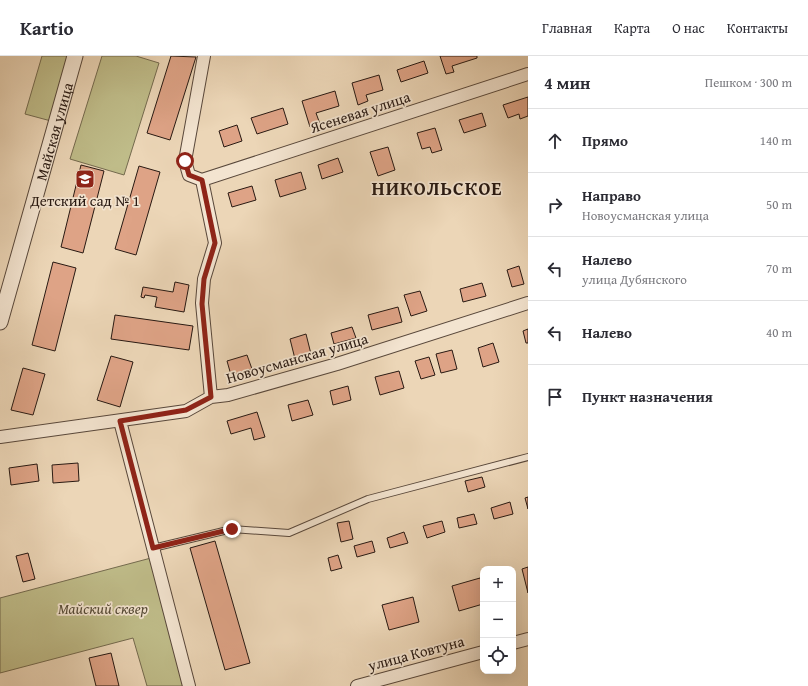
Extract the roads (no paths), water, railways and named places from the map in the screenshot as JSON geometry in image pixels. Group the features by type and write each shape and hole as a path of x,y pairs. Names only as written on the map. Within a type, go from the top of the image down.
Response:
{"street":[{"name":"Майская улица","path":"0,322 75,56"},
{"path":"204,56 185,161 189,175 202,180 215,243 204,279 202,304 211,397"},
{"name":"Ясеневая улица","path":"202,180 528,74"},
{"name":"Новоусманская улица","path":"0,437 120,421 186,410 211,397 228,396 337,364 528,303"},
{"path":"120,421 189,686"},
{"path":"516,642 528,639"},
{"name":"улица Ковтуна","path":"357,686 480,653"}],"lane":[{"path":"153,548 232,529 289,533 368,499 528,457"}],"place":[{"name":"Детский сад № 1","path":"85,179"}],"district":[{"name":"НИКОЛЬСКОЕ","path":"437,188"}],"park label":[{"name":"Майский сквер","path":"103,608"}]}
